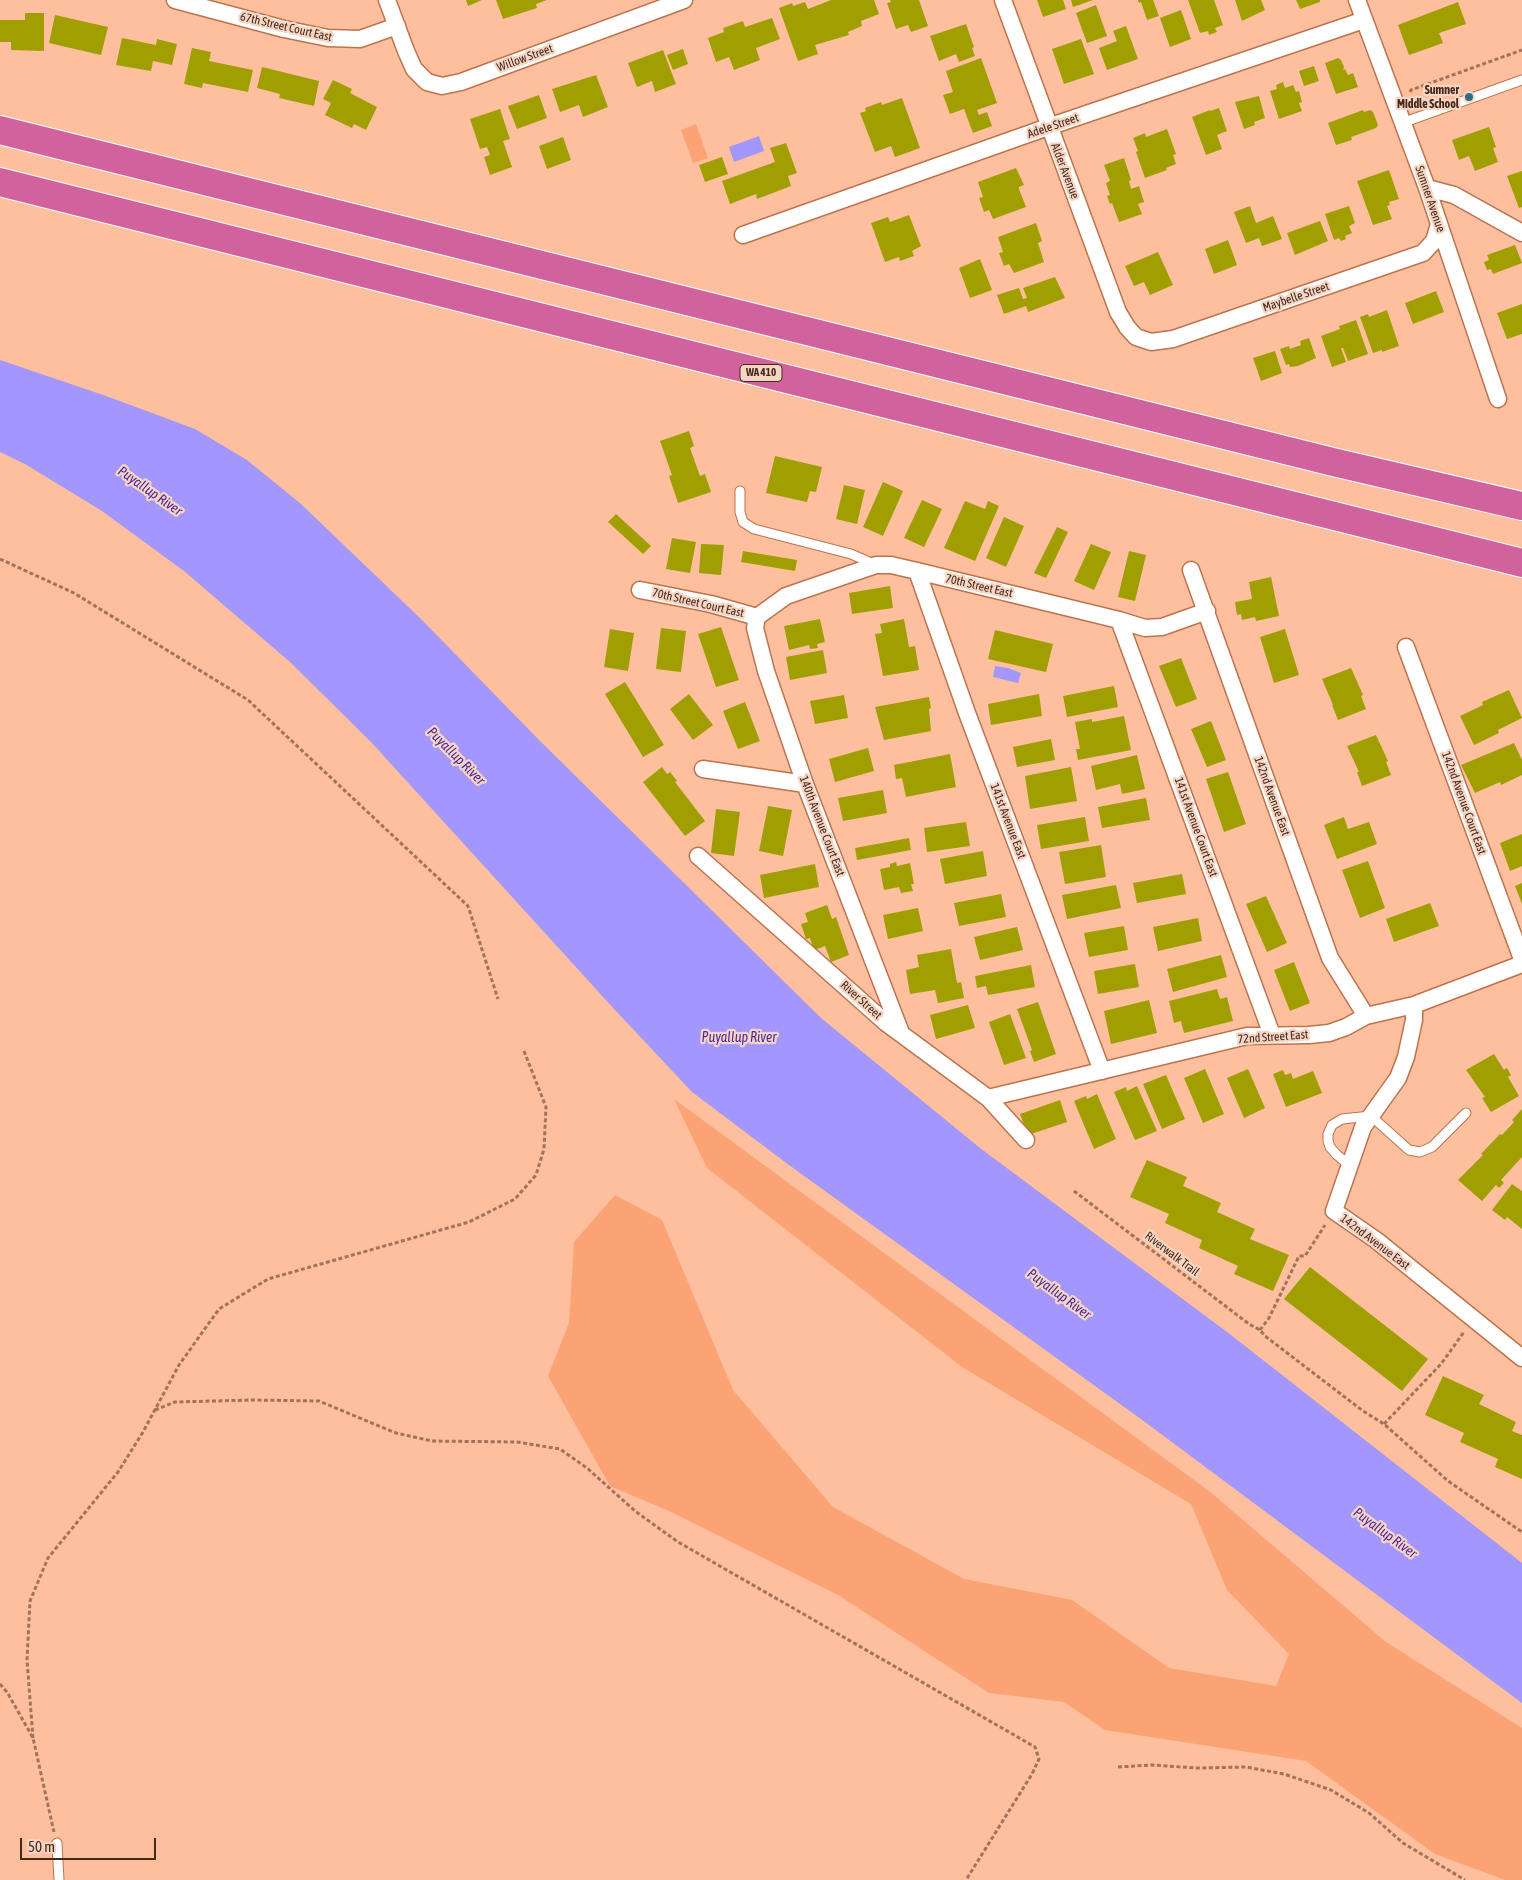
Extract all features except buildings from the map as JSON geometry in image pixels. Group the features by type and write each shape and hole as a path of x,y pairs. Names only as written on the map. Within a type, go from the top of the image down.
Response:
{"highway":[{"path":"0,130 1333,462 1522,506"},
{"name":"WA 410","path":"0,182 1522,563"}],"street":[{"name":"67th Street Court East","path":"175,0 328,38 360,38 397,26"},
{"name":"Willow Street","path":"387,0 409,59 417,72 430,84 445,86 684,0"},
{"name":"Alder Avenue","path":"1003,0 1048,128 1118,312 1136,337"},
{"name":"Sumner Avenue","path":"1357,0 1427,188 1498,399"},
{"name":"Adele Street","path":"743,235 1364,20"},
{"path":"1427,188 1454,195 1522,233"},
{"name":"Maybelle Street","path":"1136,337 1151,342 1173,339 1423,254 1434,241 1439,224"},
{"name":"70th Street East","path":"757,617 786,596 876,565 891,565 917,571 1145,628 1162,627 1207,611"},
{"name":"142nd Avenue East","path":"1191,570 1330,958 1366,1016"},
{"name":"141st Avenue East","path":"917,571 967,713 1102,1070"},
{"name":"70th Street Court East","path":"640,590 711,604 757,617"},
{"name":"140th Avenue Court East","path":"757,617 755,628 766,671 805,784 902,1033"},
{"name":"141st Avenue Court East","path":"1119,620 1272,1035"},
{"name":"142nd Avenue Court East","path":"1406,647 1522,959"},
{"path":"703,769 805,784"},
{"name":"River Street","path":"698,856 885,1022 988,1098 1026,1140"},
{"name":"72nd Street East","path":"988,1098 1247,1036 1329,1033 1346,1027 1366,1016 1414,1005 1522,964"},
{"name":"142nd Avenue East","path":"1414,1005 1414,1020 1404,1064 1398,1078 1363,1128 1334,1211 1362,1229 1522,1358"}],"lane":[{"path":"1402,123 1522,80"},
{"path":"740,490 740,512 743,522 754,529 851,554 876,565"},
{"path":"1350,1166 1330,1147 1328,1134 1332,1125 1342,1119 1371,1116 1410,1150 1420,1152 1432,1147 1466,1113"},
{"path":"57,1843 59,1880"}],"path":[{"path":"1408,94 1411,90 1522,50"},
{"path":"0,558 74,593 248,700 468,906 498,999"},
{"path":"57,1843 32,1738 27,1660 30,1601 48,1558 118,1472 143,1432 179,1366 219,1309 268,1279 469,1222 515,1199 536,1175 544,1150 546,1108 524,1051"},
{"name":"Riverwalk Trail","path":"1074,1191 1249,1324 1260,1330 1264,1336 1363,1411 1384,1424 1448,1481 1522,1532"},
{"path":"1260,1330 1269,1318 1299,1256 1305,1256 1334,1211"},
{"path":"1384,1424 1441,1364 1473,1319"},
{"path":"155,1410 176,1402 319,1401 396,1433 432,1441 517,1442 560,1449 587,1468 635,1511 678,1542 1035,1748 1039,1759 1032,1774 966,1880"},
{"path":"0,1684 7,1692 32,1738"},
{"path":"1118,1767 1152,1765 1197,1768 1246,1767 1284,1774 1331,1790 1369,1813 1403,1843 1465,1880"}],"shaded area":[{"path":"696,124 708,158 693,163 681,130"},
{"path":"674,1099 1209,1491 1386,1642 1522,1728 1522,1880 1505,1880 1435,1854 1306,1761 1105,1730 1064,1702 989,1693 838,1595 669,1511 610,1486 548,1376 569,1323 574,1242 615,1195 662,1220 733,1390 833,1507 964,1579 1072,1600 1169,1668 1276,1686 1289,1654 1227,1590 1191,1504 962,1367 707,1168"}],"water":[{"path":"759,136 764,151 734,162 729,147"},
{"name":"Puyallup River","path":"0,360 195,429 247,460 301,504 423,621 538,739 821,1018 980,1148 1231,1335 1522,1563 1522,1703 1145,1422 789,1165 692,1092 371,742 290,662 184,571 102,511 25,464 0,452"},
{"path":"995,666 1021,673 1018,683 993,677"}],"place":[{"name":"Sumner Middle School","path":"1469,97"}]}
